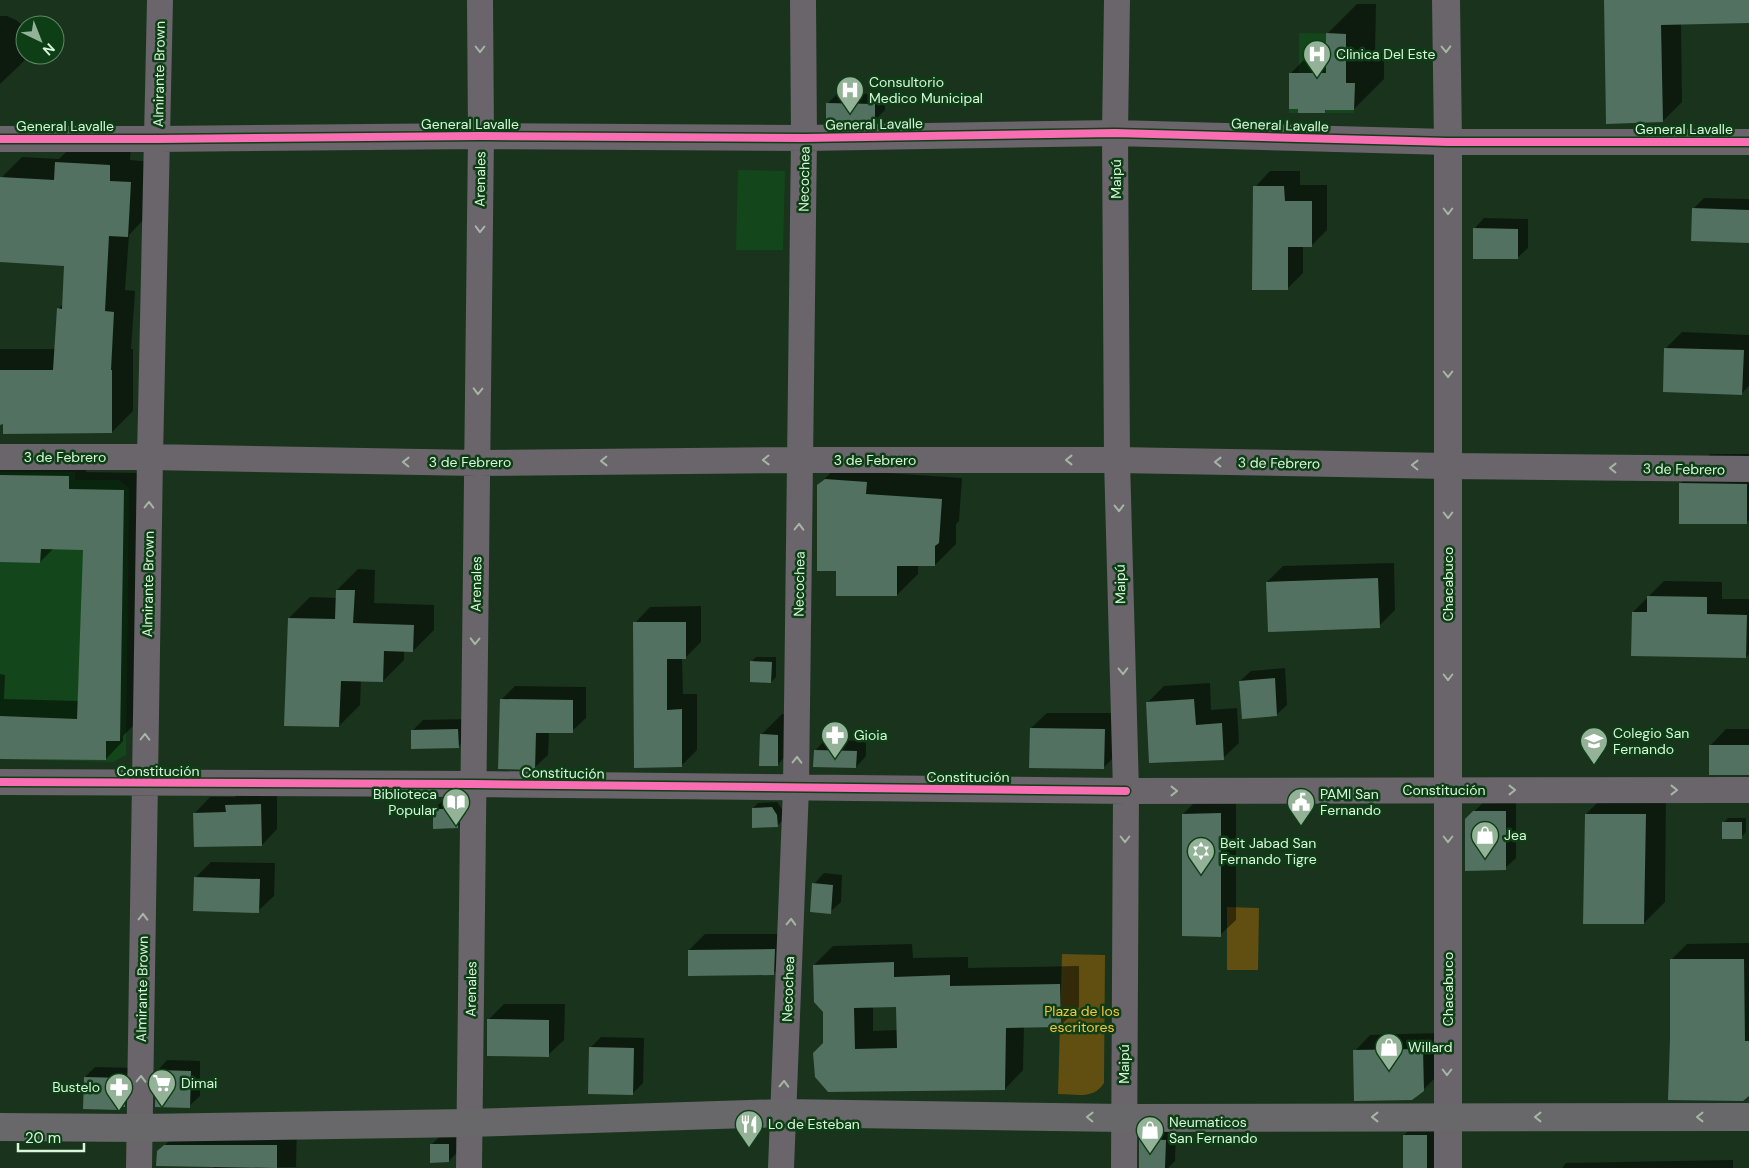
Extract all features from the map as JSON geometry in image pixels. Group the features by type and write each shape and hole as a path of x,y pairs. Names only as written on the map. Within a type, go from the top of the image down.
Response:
{"main road":[{"path":"0,1126 140,1128 469,1123 783,1113 1124,1118 1749,1116"}],"street":[{"name":"Almirante Brown","path":"139,1168 150,457 160,0"},
{"name":"Arenales","path":"469,1168 481,136 480,0"},
{"name":"Necochea","path":"781,1168 796,788 804,138 803,0"},
{"name":"Maipú","path":"1117,0 1115,133 1117,460 1126,791 1124,1168"},
{"name":"Chacabuco","path":"1446,0 1448,142 1448,1168"},
{"name":"General Lavalle","path":"0,138 158,139 481,136 804,138 1115,133 1448,142 1749,142"},
{"name":"3 de Febrero","path":"0,457 150,457 477,463 1117,460 1749,469"},
{"name":"Constitución","path":"0,782 473,784 1126,791 1749,790"}],"shaded area":[{"name":"Clinica Del Este","path":"1299,33 1346,34 1346,83 1355,83 1354,113 1289,113 1289,73 1299,73"},
{"path":"738,170 785,171 783,250 736,250"},
{"path":"0,472 75,472 75,480 118,480 129,488 126,755 113,762 0,759"}],"green space":[{"path":"1227,907 1259,908 1258,970 1227,970"},
{"name":"Plaza de los escritores","path":"1062,954 1105,955 1104,1083 1095,1092 1090,1094 1058,1094"}],"building":[{"path":"1604,0 1749,0 1749,23 1661,25 1663,122 1606,124"},
{"name":"Clinica Del Este","path":"1326,33 1346,34 1346,83 1355,83 1354,110 1325,110 1325,113 1298,113 1298,109 1289,109 1289,73 1326,73"},
{"path":"826,103 875,104 875,122 826,123"},
{"path":"55,162 110,165 110,181 131,182 128,237 109,236 105,311 114,312 111,370 112,433 3,434 3,424 0,425 0,370 53,370 57,308 62,309 64,266 0,262 0,177 54,180"},
{"path":"1253,186 1284,186 1285,201 1312,201 1312,247 1288,247 1288,290 1252,290"},
{"path":"1692,208 1749,210 1749,243 1691,241"},
{"path":"1473,228 1518,229 1518,259 1473,259"},
{"path":"1664,348 1744,350 1742,395 1663,392"},
{"path":"0,475 69,476 69,489 124,490 120,741 106,741 106,760 0,759 0,716 77,719 83,550 41,549 40,563 0,562"},
{"path":"825,479 867,482 866,494 942,499 939,543 935,546 935,566 897,566 897,596 836,596 836,571 817,571 817,485"},
{"path":"1679,483 1747,484 1747,524 1679,524"},
{"path":"1378,578 1380,628 1268,632 1266,582"},
{"path":"336,590 355,590 353,623 414,625 413,652 384,651 383,682 341,681 339,727 284,726 288,618 335,619"},
{"path":"1647,596 1707,597 1707,614 1747,615 1746,658 1631,656 1632,612 1647,612"},
{"path":"633,622 686,622 686,659 667,659 667,710 682,709 682,767 634,768"},
{"path":"750,661 772,662 771,683 750,682"},
{"path":"1275,678 1277,716 1242,719 1239,681"},
{"path":"500,699 573,700 573,733 536,733 535,770 498,769"},
{"path":"1194,699 1196,725 1222,723 1224,760 1149,763 1146,702"},
{"path":"1030,728 1105,729 1104,769 1029,768"},
{"path":"458,729 459,748 411,749 411,730"},
{"path":"760,734 778,735 778,766 759,766"},
{"path":"1709,745 1749,745 1749,775 1709,775"},
{"name":"Gioia","path":"814,750 857,751 856,768 813,767"},
{"path":"261,804 262,846 194,847 193,813 226,812 225,805"},
{"path":"772,807 777,815 778,827 752,828 752,808"},
{"path":"433,809 450,809 458,815 458,828 433,829"},
{"path":"1473,811 1506,811 1506,870 1465,871 1465,819"},
{"name":"Beit Jabad San Fernando Tigre","path":"1221,813 1221,937 1182,936 1182,814"},
{"path":"1585,814 1646,814 1644,924 1583,924"},
{"path":"1722,822 1742,822 1742,839 1722,839"},
{"path":"194,877 260,879 259,913 193,911"},
{"path":"812,883 833,885 831,914 810,912"},
{"path":"775,949 774,975 688,976 688,950"},
{"path":"1670,959 1744,959 1745,1041 1749,1041 1749,1096 1743,1101 1668,1100"},
{"path":"894,962 894,977 950,975 950,986 1060,984 1061,1027 1006,1028 1005,1090 828,1092 815,1077 813,1053 823,1043 823,1012 814,1002 813,965","holes":["896,1007 897,1048 855,1049 854,1008"]},
{"path":"487,1019 549,1020 549,1057 487,1056"},
{"path":"589,1047 634,1048 633,1095 588,1094"},
{"name":"Willard","path":"1423,1049 1424,1091 1412,1100 1354,1101 1353,1050"},
{"path":"156,1070 191,1071 190,1108 155,1107"},
{"path":"84,1077 125,1078 125,1107 119,1107 119,1110 83,1109"},
{"path":"1403,1135 1427,1135 1427,1168 1403,1168"},
{"name":"Neumaticos San Fernando","path":"1139,1139 1166,1140 1165,1168 1139,1168"},
{"path":"430,1144 449,1144 449,1162 430,1163"},
{"path":"164,1145 277,1145 277,1168 156,1166 157,1151"}],"cycle path":[{"path":"0,139 481,136 804,138 1115,133 1448,142 1749,142"},
{"path":"0,782 473,784 1126,791"}],"place":[{"name":"Clinica Del Este","path":"1317,78"},
{"name":"Consultorio Medico Municipal","path":"850,114"},
{"name":"Gioia","path":"835,759"},
{"name":"Colegio San Fernando","path":"1594,765"},
{"name":"Biblioteca Popular","path":"456,826"},
{"name":"PAMI San Fernando","path":"1301,826"},
{"name":"Jea","path":"1485,859"},
{"name":"Beit Jabad San Fernando Tigre","path":"1201,875"},
{"name":"Willard","path":"1389,1071"},
{"name":"Dimai","path":"162,1107"},
{"name":"Bustelo","path":"119,1111"},
{"name":"Lo de Esteban","path":"749,1148"},
{"name":"Neumaticos San Fernando","path":"1150,1154"}]}
